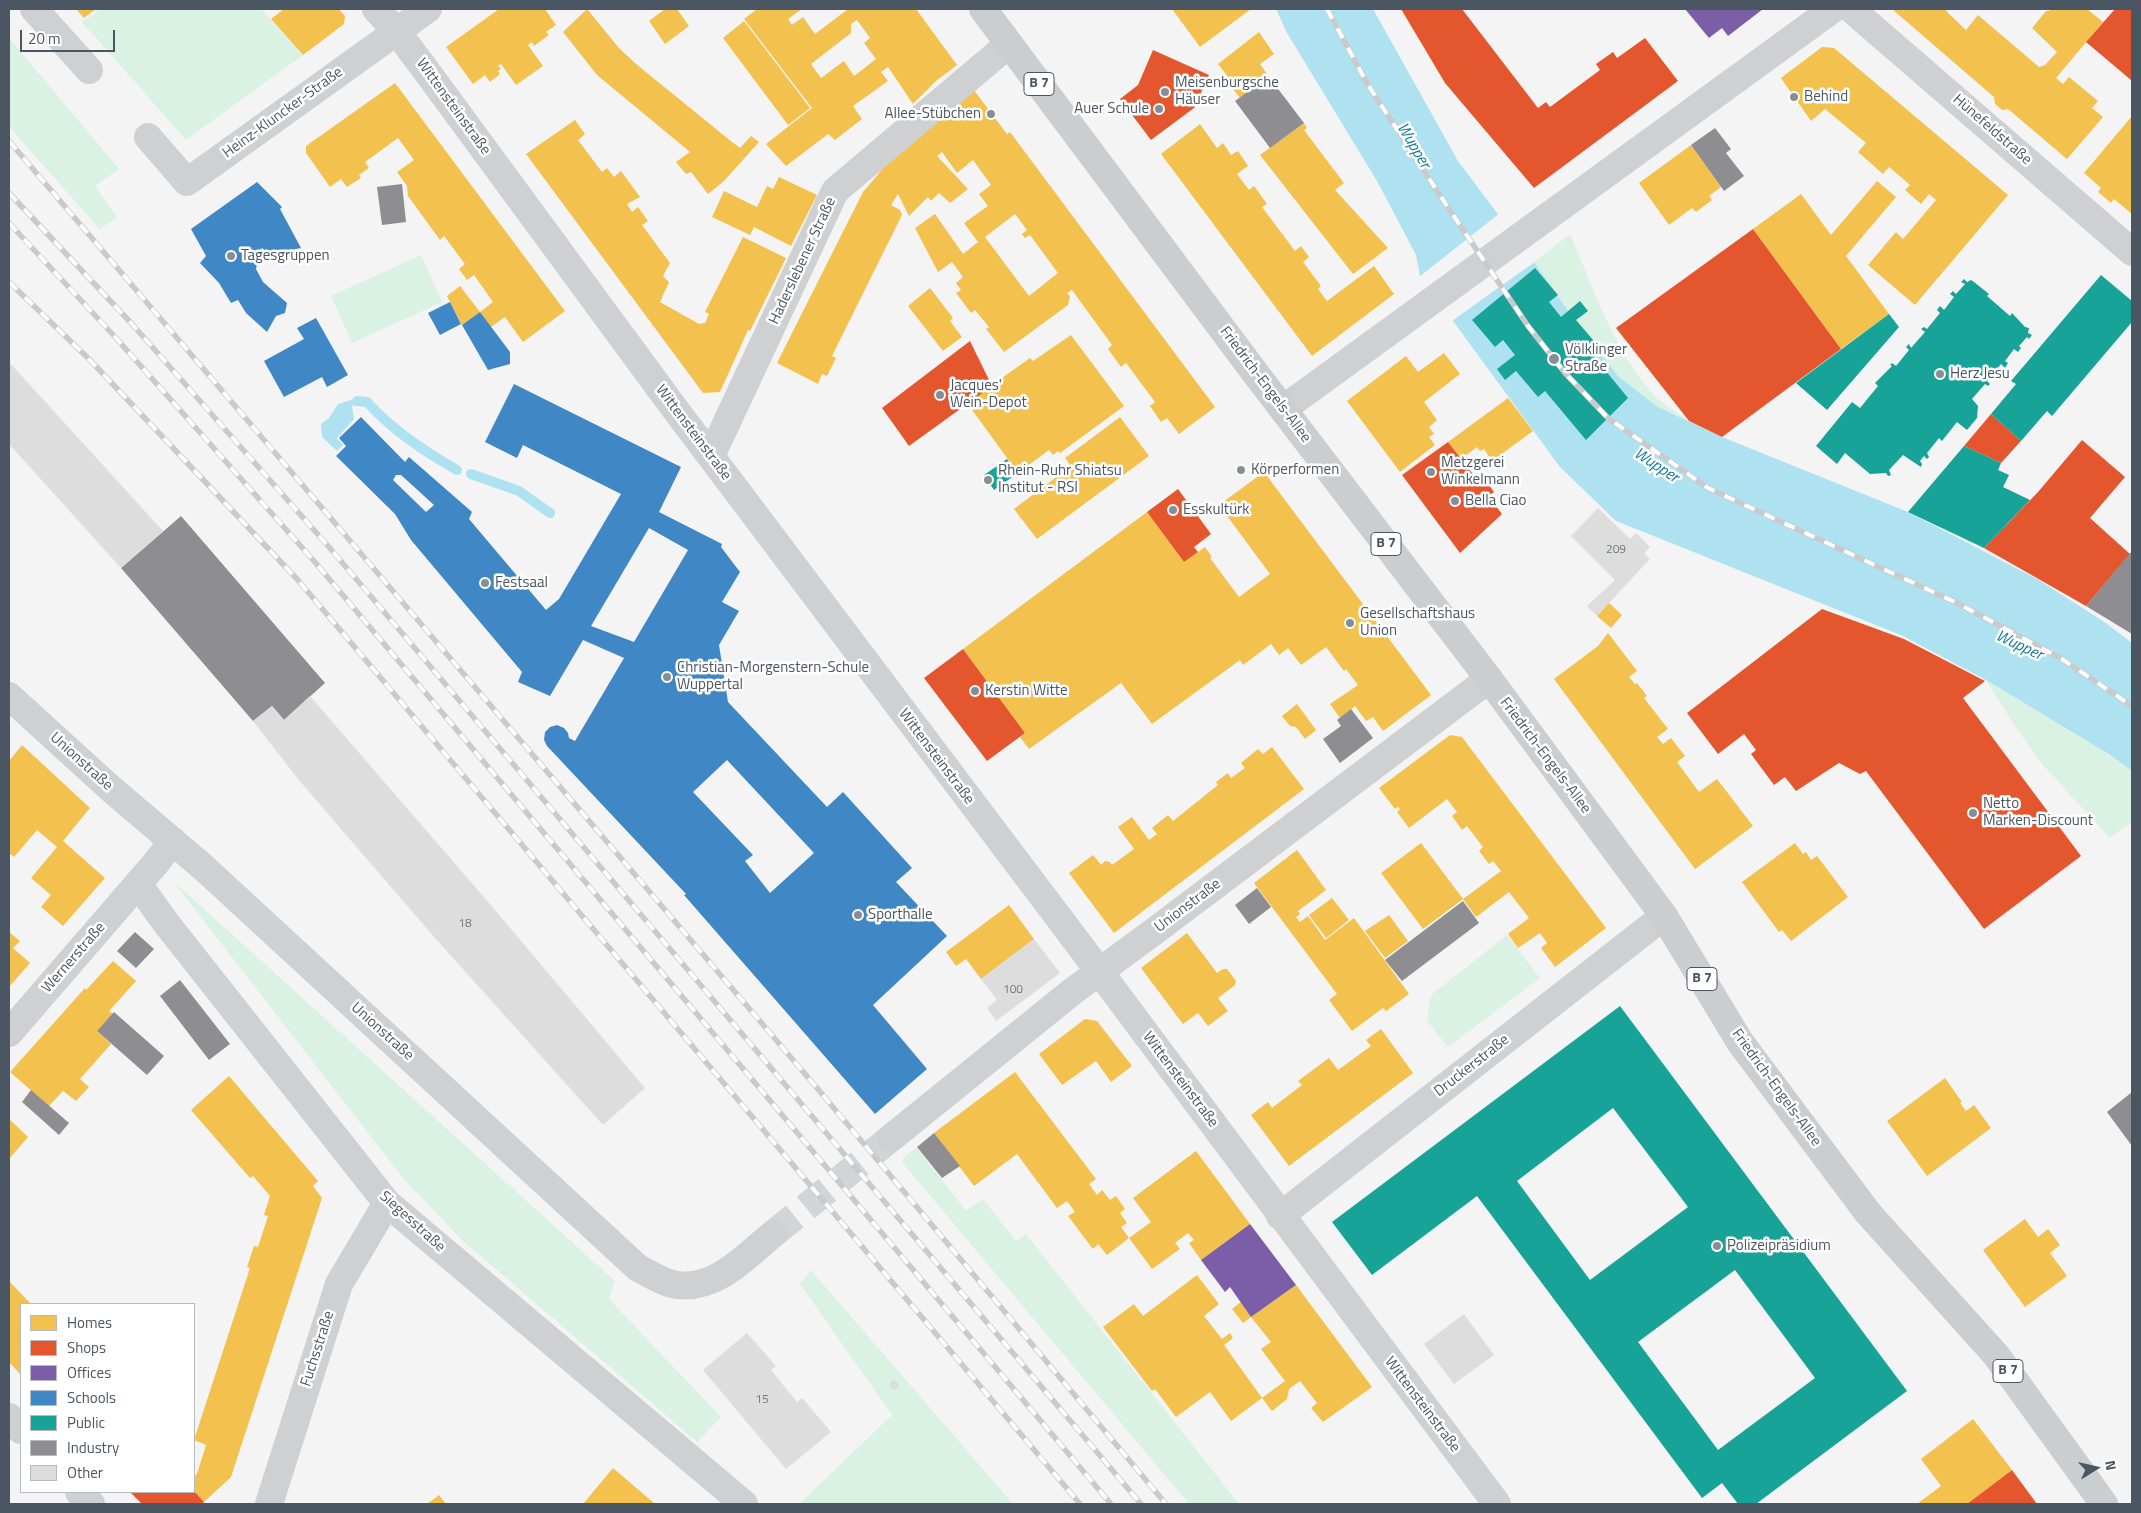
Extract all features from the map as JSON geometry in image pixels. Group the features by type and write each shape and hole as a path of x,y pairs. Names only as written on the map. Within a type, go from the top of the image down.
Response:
{"main road":[{"name":"Friedrich-Engels-Allee","path":"983,9 1283,409 1489,679 1664,916 1740,1042 1857,1197 1899,1248 1996,1355 2104,1504"}],"street":[{"path":"34,9 89,70"},
{"name":"Wittensteinstraße","path":"376,9 397,32 887,692 1099,971 1280,1216 1497,1504"},
{"name":"Heinz-Kluncker-Straße","path":"148,137 187,182 428,9"},
{"path":"1283,409 1833,9"},
{"name":"Hünefeldstraße","path":"1851,9 2132,252"},
{"name":"Haderslebener Straße","path":"711,456 835,192 1009,44"},
{"name":"Unionstraße","path":"891,1138 1099,971 1152,934 1489,679"},
{"name":"Unionstraße","path":"9,696 110,788 173,841 638,1268 660,1280 676,1285 701,1284 727,1272 773,1234"},
{"name":"Wernerstraße","path":"9,1033 173,841"},
{"name":"Siegesstraße","path":"138,884 166,923 387,1203 744,1504"},
{"name":"Druckerstraße","path":"1280,1216 1664,916"},
{"name":"Fuchsstraße","path":"269,1504 338,1284 387,1203"},
{"path":"9,1417 20,1429"},
{"path":"80,1493 91,1504"}],"green space":[{"path":"101,9 261,9 303,55 186,140 82,22"},
{"path":"9,38 119,169 95,186 117,217 100,229 9,127"},
{"path":"1570,234 1608,323 1632,366 1661,401 1689,421 1657,407 1639,395 1622,379 1589,341 1534,262"},
{"path":"421,255 442,302 352,343 331,296"},
{"path":"1986,680 2112,756 2132,771 2132,822 2110,838 2041,763 2012,722"},
{"path":"172,880 615,1281 609,1299 721,1417 697,1442 462,1240 403,1178"},
{"path":"1507,935 1540,978 1448,1047 1427,1021 1431,995"},
{"path":"916,1147 966,1211 983,1199 1016,1241 1026,1234 1239,1504 1189,1504 901,1161"},
{"path":"811,1270 1013,1504 799,1504 892,1415 800,1284"}],"water":[{"name":"Wupper","path":"1276,9 1373,9 1458,161 1534,262 1577,324 1618,376 1656,406 1722,437 1908,512 2037,579 2103,621 2132,643 2132,771 2112,756 1986,680 1903,636 1616,521 1560,467 1420,276 1416,255 1377,181 1287,33"},
{"path":"351,400 357,401 352,407 354,419 337,438 343,445 337,451 322,437 321,424 329,418 338,404"}],"pier":[{"path":"1500,213 1536,261 1452,321 1419,277"}],"building: Homes":[{"path":"76,9 96,9 84,18"},
{"path":"284,9 339,9 345,16 344,24 303,55 271,19"},
{"path":"499,9 545,9 556,25 546,32 549,35 534,46 532,42 528,45 543,66 516,85 501,64 498,66 501,69 498,71 500,74 490,82 485,75 473,84 446,47"},
{"path":"587,9 619,48 636,64 732,142 740,148 751,136 759,142 724,181 708,194 691,172 686,174 676,162 690,152 597,75 563,32"},
{"path":"665,9 677,9 689,26 665,44 649,21"},
{"path":"757,9 802,9 788,19 792,25 803,17 815,34 848,9 916,9 957,65 936,81 913,104 888,67 881,72 888,81 853,106 862,119 835,140 828,134 786,166 766,144 812,108 744,19","holes":["857,20 870,38 864,43 876,59 854,76 844,61 821,78 811,64 851,33 851,24"]},
{"path":"1172,9 1251,9 1200,47"},
{"path":"1892,9 1949,9 1946,11 1966,30 1978,15 2039,67 2045,65 2057,52 2032,28 2046,11 2050,11 2048,9 2087,9 2103,22 2056,78 2063,84 2069,77 2098,101 2092,108 2103,117 2067,159 2008,109 2002,110 1995,104 1994,97"},
{"path":"744,21 810,108 788,125 723,38"},
{"path":"1259,32 1274,54 1260,64 1269,77 1240,98 1229,84 1232,82 1218,64"},
{"path":"1822,47 1834,48 2008,195 1915,305 1868,265 1896,232 1903,239 1936,200 1929,194 1921,204 1905,190 1910,185 1889,167 1883,174 1858,152 1866,143 1825,109 1811,121 1781,78"},
{"path":"395,83 565,311 523,342 505,317 491,327 480,312 493,302 474,275 467,280 459,269 465,264 444,236 440,240 408,196 407,186 397,172 414,160 398,138 365,162 369,168 359,175 361,178 347,187 341,179 330,187 306,153 306,146"},
{"path":"973,89 1007,134 1010,132 1215,407 1179,434 1167,418 1161,422 1150,406 1155,402 1126,363 1121,367 1108,349 1112,345 1072,290 1067,293 1070,296 1068,305 1004,352 986,329 989,327 975,310 971,313 956,293 961,290 956,283 963,277 952,262 938,272 915,228 935,214 963,254 978,242 964,223 988,206 979,194 991,185 973,160 957,173 942,152 937,156 968,189 950,203 939,193 931,201 928,197 909,216 898,194 891,205 900,210 902,215 832,356 836,358 827,376 822,374 818,384 777,363 863,192 885,166","holes":["1015,214 1027,230 1022,234 1025,238 1030,235 1058,273 1029,296 985,237"]},
{"path":"2132,116 2132,214 2114,199 2111,203 2098,192 2101,188 2084,173"},
{"path":"575,120 585,134 578,140 602,172 607,168 614,177 621,171 640,197 627,204 632,212 638,207 648,221 642,225 670,263 663,276 669,282 660,302 699,324 705,323 709,314 705,312 743,237 786,258 750,331 748,330 720,392 703,393 526,154"},
{"path":"1304,123 1307,128 1304,130 1344,183 1335,190 1388,248 1353,274 1260,155"},
{"path":"1200,124 1217,148 1223,143 1231,155 1238,151 1248,166 1237,174 1249,190 1254,186 1267,204 1262,207 1295,251 1301,246 1309,257 1303,262 1321,286 1318,289 1327,301 1374,266 1394,294 1312,356 1161,154"},
{"path":"1691,145 1721,187 1709,196 1712,200 1696,212 1692,208 1669,225 1639,183"},
{"path":"779,177 817,195 791,246 754,227 750,235 712,217 724,191 757,207 767,186 773,189"},
{"path":"1877,181 1896,197 1846,256 1889,314 1841,349 1753,229 1801,194 1831,235"},
{"path":"460,286 480,312 462,325 447,296"},
{"path":"930,288 953,318 950,321 962,337 943,351 908,306"},
{"path":"1071,335 1124,406 1060,453 1058,451 1053,455 1049,450 1018,473 967,403 1030,358 1033,361"},
{"path":"1444,353 1460,374 1424,402 1437,420 1429,427 1434,434 1429,437 1435,445 1400,472 1347,401 1406,356 1418,372"},
{"path":"1508,398 1533,431 1492,461 1484,449 1480,451 1477,447 1461,459 1448,442"},
{"path":"1120,417 1149,456 1037,539 1014,509 1071,466 1065,458"},
{"path":"1264,472 1431,695 1383,731 1373,717 1366,721 1355,706 1340,718 1330,704 1358,685 1346,669 1344,671 1326,647 1301,665 1288,648 1279,655 1271,644 1243,665 1240,660 1152,724 1121,683 1029,749 1020,737 1025,733 963,649 1147,512 1184,562 1205,547 1212,557 1210,558 1239,597 1270,574 1219,505"},
{"path":"1609,603 1622,615 1611,628 1597,616"},
{"path":"1608,633 1637,671 1629,677 1635,684 1637,683 1647,696 1644,698 1668,729 1657,737 1663,744 1671,738 1685,756 1677,762 1699,792 1717,779 1753,826 1695,869 1554,679 1598,646"},
{"path":"1297,704 1316,730 1305,739 1296,727 1290,726 1282,716"},
{"path":"1450,735 1462,737 1606,928 1555,967 1541,948 1547,943 1540,933 1518,948 1508,934 1529,918 1509,892 1476,917 1463,899 1501,871 1493,861 1489,864 1479,851 1483,847 1467,826 1462,830 1452,816 1457,812 1447,799 1409,828 1397,812 1400,809 1398,807 1395,809 1379,788"},
{"path":"22,745 90,808 63,841 105,878 63,926 41,907 51,895 31,878 57,847 37,830 14,857 9,853 9,761"},
{"path":"1272,747 1304,789 1114,933 1069,873 1093,855 1101,865 1105,861 1110,862 1112,865 1134,849 1118,827 1132,817 1149,840 1157,834 1152,828 1168,815 1173,821 1218,785 1216,782 1228,773 1231,778 1245,768 1241,763 1258,749 1263,754"},
{"path":"1421,843 1463,899 1423,929 1381,873"},
{"path":"1795,843 1803,854 1806,852 1811,860 1817,856 1848,897 1791,941 1782,930 1779,932 1742,882"},
{"path":"1297,850 1326,890 1298,911 1300,914 1296,917 1300,922 1308,916 1325,940 1354,918 1409,994 1386,1011 1383,1008 1352,1031 1329,1000 1337,994 1254,883"},
{"path":"1332,898 1349,920 1326,938 1309,915"},
{"path":"1009,905 1034,939 981,979 966,959 956,966 946,952"},
{"path":"1389,915 1408,941 1385,958 1365,931"},
{"path":"9,932 20,941 13,948 30,963 9,987"},
{"path":"1187,933 1217,973 1227,969 1236,981 1235,985 1218,998 1228,1011 1208,1026 1198,1013 1183,1024 1141,968"},
{"path":"113,961 136,981 109,1011 113,1014 97,1031 111,1044 80,1079 89,1087 76,1101 63,1091 49,1106 10,1072 85,988 86,990"},
{"path":"1085,1019 1097,1021 1132,1066 1111,1082 1096,1061 1062,1085 1039,1054"},
{"path":"1381,1029 1413,1073 1289,1166 1251,1115 1268,1102 1272,1108 1302,1085 1298,1081 1329,1058 1338,1070 1371,1046 1366,1040"},
{"path":"1015,1072 1096,1179 1089,1184 1097,1195 1102,1190 1110,1200 1116,1196 1125,1209 1120,1213 1127,1223 1121,1227 1129,1238 1107,1255 1098,1244 1093,1249 1068,1216 1075,1212 1067,1201 1057,1208 1017,1154 974,1186 934,1133"},
{"path":"229,1076 318,1181 313,1186 322,1198 231,1477 204,1502 195,1492 195,1476 206,1445 195,1440 195,1437 250,1268 247,1267 254,1246 258,1247 268,1216 264,1215 270,1196 253,1176 250,1178 191,1110"},
{"path":"1945,1078 1966,1111 1974,1105 1991,1128 1927,1176 1887,1121"},
{"path":"9,1119 28,1137 9,1159"},
{"path":"1196,1151 1250,1224 1201,1260 1189,1243 1194,1240 1188,1233 1175,1243 1180,1249 1152,1269 1129,1238 1151,1222 1133,1198"},
{"path":"2025,1219 2038,1237 2048,1229 2060,1245 2050,1253 2067,1276 2025,1307 1983,1250"},
{"path":"1197,1275 1219,1304 1204,1316 1222,1339 1230,1333 1233,1338 1224,1345 1262,1398 1231,1421 1210,1392 1176,1417 1155,1389 1152,1391 1103,1327 1134,1304 1143,1316"},
{"path":"9,1281 30,1303 20,1303 20,1374 9,1362"},
{"path":"1296,1285 1372,1387 1323,1422 1311,1408 1317,1403 1300,1381 1289,1389 1287,1399 1272,1411 1262,1398 1285,1381 1261,1349 1271,1342 1251,1317"},
{"path":"1241,1302 1251,1317 1243,1323 1232,1309"},
{"path":"1973,1419 2012,1470 1967,1504 1917,1504 1941,1486 1921,1459"},
{"path":"613,1468 655,1504 583,1504"},
{"path":"439,1495 446,1504 427,1504"}],"building: Shops":[{"path":"1401,9 1462,9 1538,108 1546,102 1550,107 1600,70 1596,64 1613,52 1617,58 1645,38 1678,81 1534,188 1445,83"},
{"path":"2115,9 2132,9 2131,80 2086,42"},
{"name":"Meisenburgsche Häuser","path":"1153,50 1209,75 1194,108 1151,140 1120,99 1138,85"},
{"path":"1753,229 1841,349 1722,437 1689,421 1616,328"},
{"name":"Jacques' Wein-Depot","path":"970,341 992,386 909,446 882,408"},
{"path":"1991,414 2021,441 2001,463 1964,446"},
{"path":"2082,440 2125,477 2090,518 2130,554 2086,606 1984,548 2038,492"},
{"path":"1448,442 1476,478 1481,474 1494,492 1488,496 1502,514 1460,553 1402,475"},
{"path":"1178,489 1211,534 1194,547 1198,552 1184,562 1147,512"},
{"path":"1822,609 1904,639 1985,681 1963,698 2081,856 1984,929 1866,771 1860,774 1839,763 1796,791 1785,777 1774,785 1751,754 1756,750 1744,734 1718,754 1687,713"},
{"path":"963,649 1025,733 987,761 924,678"},
{"path":"2012,1470 2037,1504 1967,1504"},
{"path":"195,1492 204,1502 202,1504 142,1504 131,1493"}],"building: Offices":[{"path":"1685,9 1763,9 1728,36 1722,28 1709,38"},
{"path":"1250,1224 1296,1285 1251,1317 1230,1287 1225,1292 1201,1260"}],"building: Schools":[{"name":"Tagesgruppen","path":"257,182 282,207 280,209 301,248 270,254 262,248 255,257 258,259 256,269 263,282 287,303 285,313 276,316 267,332 246,313 238,300 231,303 219,283 200,263 206,256 191,229"},
{"path":"450,302 461,324 440,335 428,313"},
{"path":"480,312 510,352 510,364 488,370 462,325"},
{"path":"316,318 348,375 327,387 322,377 284,397 264,361 304,339 297,328"},
{"path":"514,384 681,467 659,512 722,544 721,547 740,572 722,602 739,611 719,645 728,702 827,807 843,792 912,868 896,882 947,936 873,1005 927,1069 875,1114 684,895 686,894 547,746 544,740 545,732 550,727 557,725 564,728 569,738 575,741 624,658 583,640 550,696 518,682 522,672 411,540 395,514 336,456 346,446 339,438 361,417 405,462 409,457 472,512 469,519 546,610 559,599 621,494 523,445 517,458 485,442","holes":["396,475 401,475 434,505 426,512 393,480","649,528 688,550 634,642 591,626","727,760 814,853 770,893 745,861 753,855 693,792"]}],"building: Public":[{"path":"1535,268 1558,295 1549,302 1561,317 1580,301 1588,311 1576,320 1599,347 1591,353 1628,398 1586,440 1545,391 1538,397 1516,371 1505,380 1497,369 1515,355 1503,340 1495,347 1472,320"},
{"path":"2101,275 2132,301 2132,322 2052,416 2047,411 2021,441 1991,414 2016,384 2011,381"},
{"name":"Herz Jesu","path":"1964,279 1967,282 1971,280 1989,294 1987,296 2010,316 2012,313 2025,327 2029,328 2028,333 2032,335 2029,339 2027,337 2019,346 2021,348 2018,352 2014,349 2005,361 2008,363 2005,368 2001,364 1987,381 1990,384 1988,386 1985,384 1972,399 1978,406 1977,418 1967,430 1957,422 1942,441 1939,438 1927,453 1929,457 1927,459 1924,456 1920,461 1921,467 1903,455 1889,470 1891,475 1888,476 1886,473 1870,474 1845,453 1837,464 1816,446 1852,402 1860,408 1878,386 1875,383 1892,366 1890,365 1892,363 1896,366 1909,350 1906,347 1909,344 1911,348 1925,332 1921,329 1924,327 1927,329 1940,313 1937,310 1940,306 1944,310 1954,297 1950,294 1953,291 1956,294 1965,284 1961,282"},
{"path":"1889,314 1899,327 1827,410 1796,383"},
{"path":"1964,446 2001,463 1998,470 2009,475 2003,487 2030,500 1984,548 1908,512"},
{"path":"1007,459 1018,473 994,490 984,475"},
{"name":"Polizeipräsidium","path":"1620,1006 1907,1391 1756,1504 1738,1504 1722,1483 1702,1498 1477,1196 1372,1275 1332,1222","holes":["1613,1108 1688,1207 1590,1280 1517,1181","1735,1270 1815,1378 1718,1450 1638,1342"]}],"building: Industry":[{"path":"1269,77 1304,123 1270,148 1235,101"},
{"path":"1715,128 1731,149 1726,153 1744,176 1724,191 1691,145"},
{"path":"402,184 406,222 382,225 377,187"},
{"path":"181,516 325,683 284,720 272,706 253,721 121,568"},
{"path":"2132,551 2132,634 2086,606"},
{"path":"1351,709 1373,738 1340,763 1323,739 1341,726 1337,720"},
{"path":"1257,888 1271,907 1249,924 1235,905"},
{"path":"1463,901 1479,923 1402,981 1385,960"},
{"path":"135,932 154,949 136,968 117,951"},
{"path":"180,980 230,1044 209,1060 160,996"},
{"path":"114,1012 164,1056 147,1075 97,1031"},
{"path":"31,1090 69,1123 59,1135 22,1102"},
{"path":"2132,1092 2132,1146 2107,1112"},
{"path":"934,1133 960,1166 942,1178 917,1147"}],"building: Other":[{"path":"9,362 163,531 121,568 9,444"},
{"path":"1598,508 1630,539 1636,533 1650,547 1644,553 1650,559 1597,616 1587,606 1615,580 1571,536"},
{"path":"310,696 495,910 645,1088 603,1125 435,938 298,779 253,721 272,706 284,720"},
{"path":"1034,939 1060,973 996,1021 987,1008 997,1000 981,979"},
{"path":"1464,1314 1494,1355 1454,1384 1424,1344"},
{"path":"747,1333 776,1366 771,1370 797,1402 802,1398 831,1432 786,1469 703,1370"},
{"path":"894,1380 899,1385 894,1390 889,1385"}],"waterway":[{"path":"357,401 367,402 387,422 409,439 457,470"},
{"path":"471,474 519,491 550,513"}],"tunnel":[{"path":"773,1234 891,1138"}],"railway":[{"path":"1327,9 1368,85 1528,326 1565,373 1608,418 1708,488 1957,603 2062,659 2132,706"},
{"path":"9,141 817,1088 1166,1504"},
{"path":"9,193 132,324 329,547 1141,1504"},
{"path":"9,223 116,338 314,561 1111,1504"},
{"path":"9,282 88,358 297,579 1080,1504"}],"place":[{"name":"Meisenburgsche Häuser","path":"1165,92"},
{"name":"Behind","path":"1794,97"},
{"name":"Auer Schule","path":"1159,109"},
{"name":"Allee-Stübchen","path":"991,114"},
{"name":"Tagesgruppen","path":"231,256"},
{"name":"Völklinger Straße","path":"1554,359"},
{"name":"Herz Jesu","path":"1940,374"},
{"name":"Jacques' Wein-Depot","path":"940,395"},
{"name":"Körperformen","path":"1241,470"},
{"name":"Metzgerei Winkelmann","path":"1431,472"},
{"name":"Rhein-Ruhr Shiatsu Institut - RSI","path":"988,480"},
{"name":"Bella Ciao","path":"1455,501"},
{"name":"Esskultürk","path":"1173,510"},
{"name":"Festsaal","path":"485,583"},
{"name":"Gesellschaftshaus Union","path":"1350,623"},
{"name":"Christian-Morgenstern-Schule Wuppertal","path":"667,677"},
{"name":"Kerstin Witte","path":"975,691"},
{"name":"Netto Marken-Discount","path":"1973,813"},
{"name":"Sporthalle","path":"858,915"},
{"name":"Polizeipräsidium","path":"1717,1246"}]}
